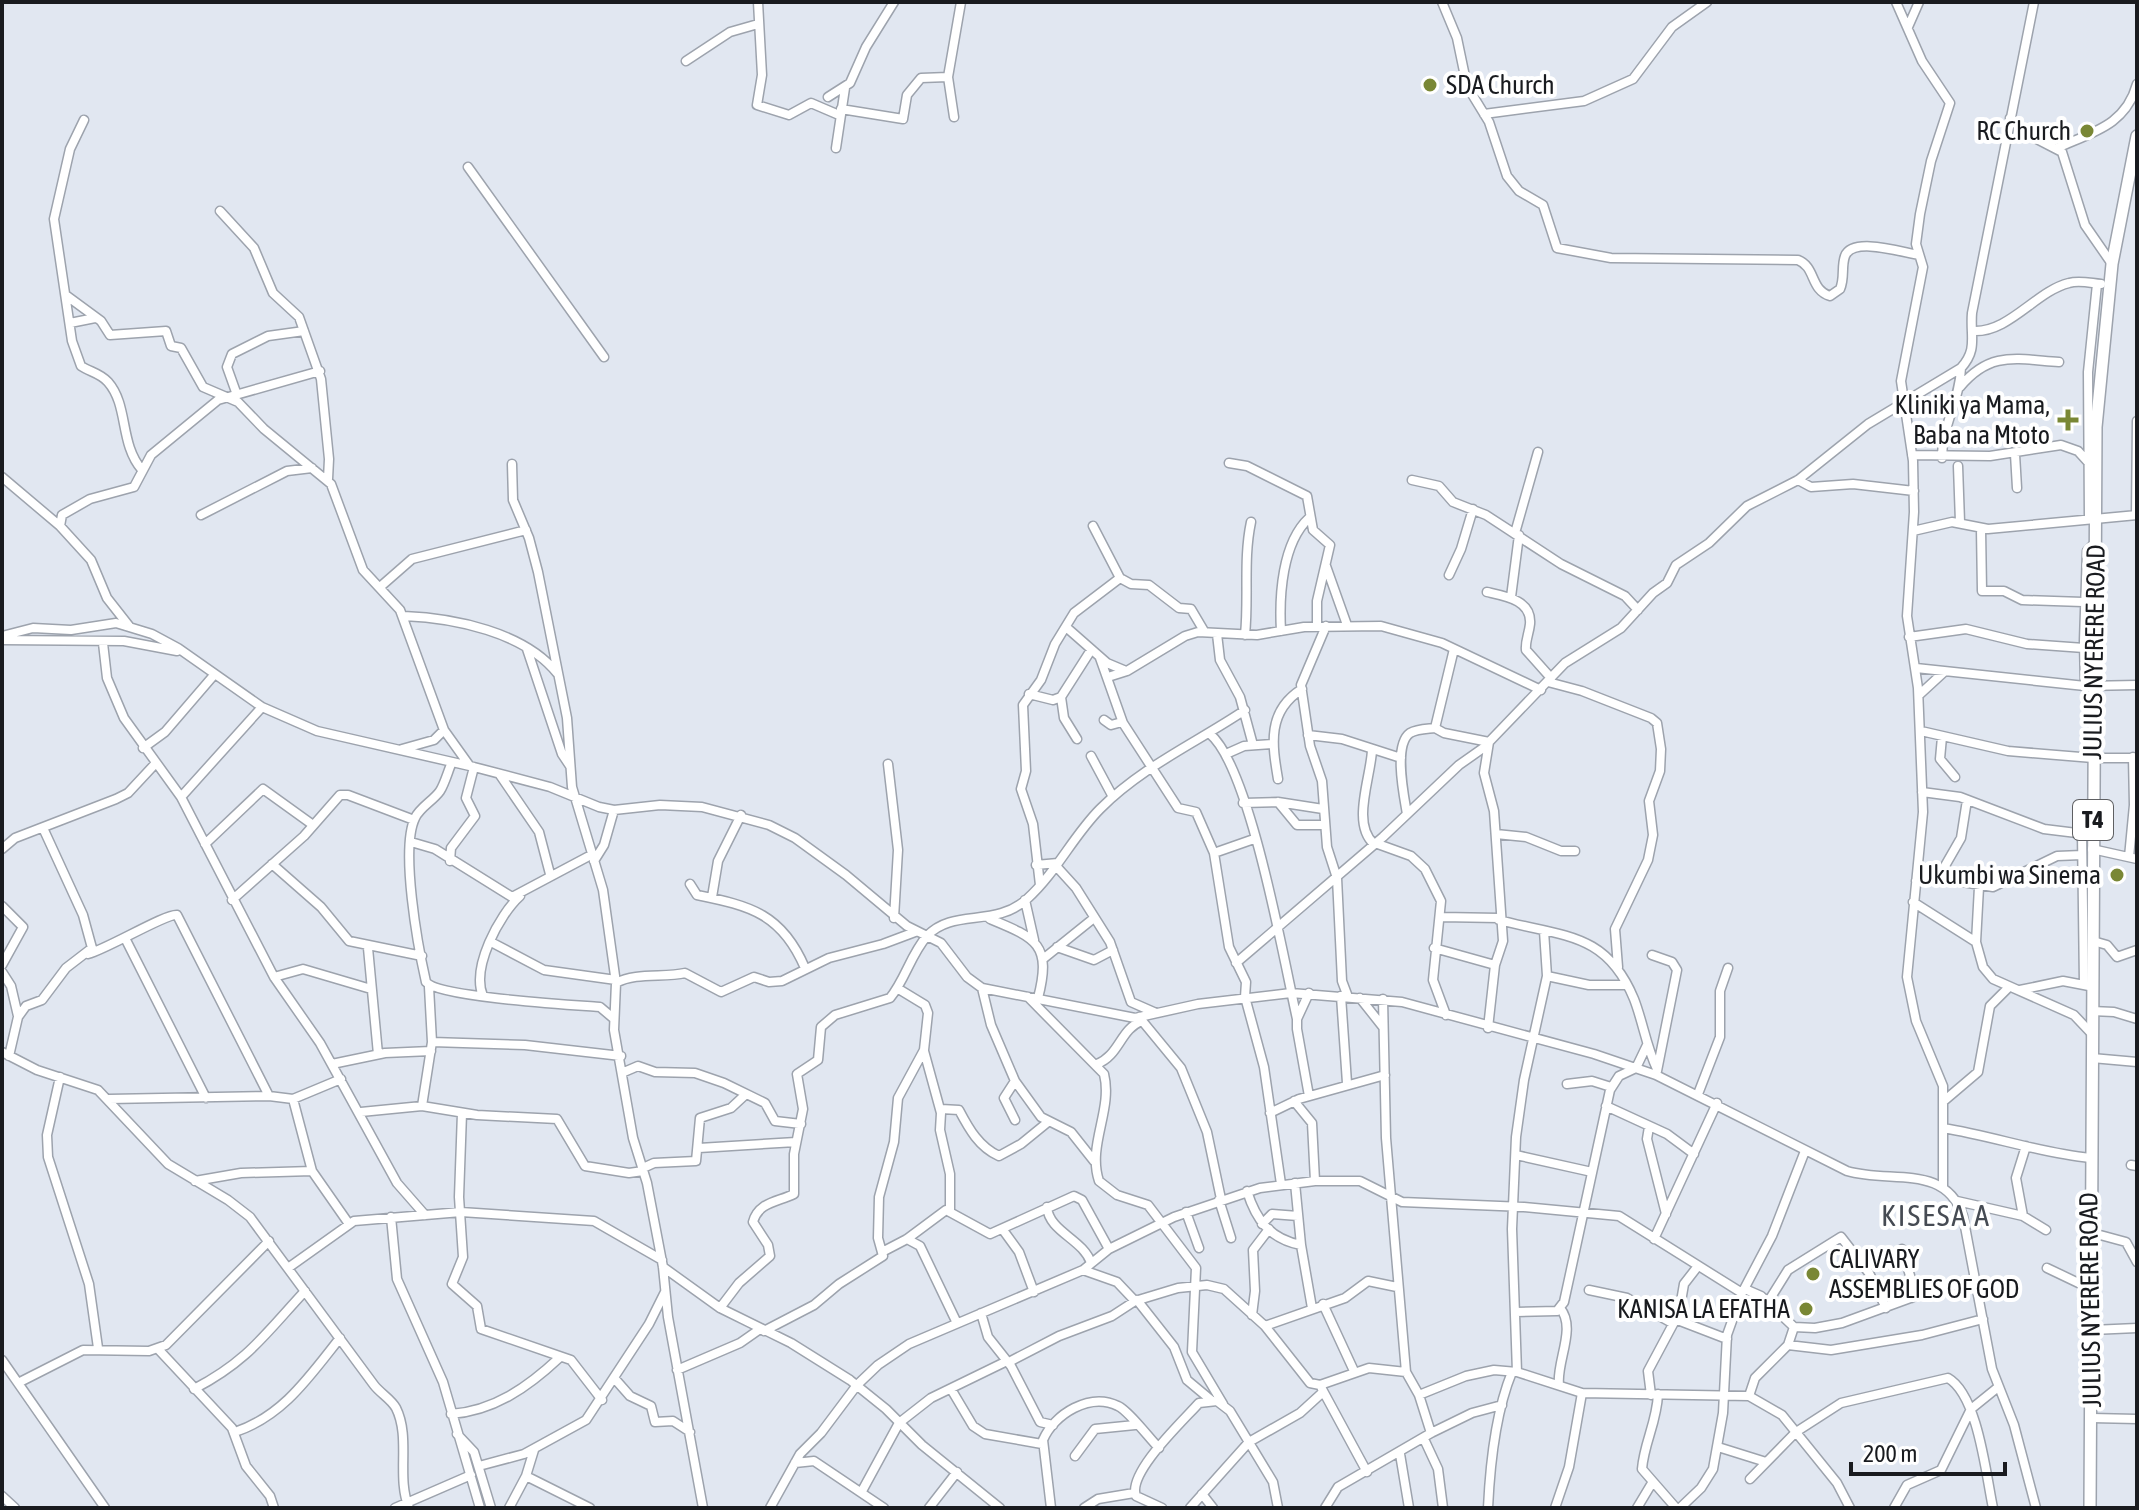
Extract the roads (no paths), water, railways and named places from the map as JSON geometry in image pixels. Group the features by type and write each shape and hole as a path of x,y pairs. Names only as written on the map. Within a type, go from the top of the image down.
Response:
{"highway":[{"name":"JULIUS NYERERE ROAD","path":"2090,1508 2092,1011 2088,986 2093,941 2087,852 2093,758 2089,686 2095,617 2096,542 2092,519 2091,463 2096,427 2103,285 2112,264 2136,141"}],"street":[{"path":"758,2 762,75 757,101 760,109 789,115 811,103 840,112 903,119 907,95 921,78 948,77"},
{"path":"836,148 845,88 894,2"},
{"path":"954,117 948,77 961,2"},
{"path":"1442,2 1457,38 1467,86 1499,147 1507,176 1519,191 1543,205 1554,245 1560,249 1611,258 1798,260 1809,268 1814,285 1830,296 1840,289 1846,255 1851,250 1876,246 1919,255"},
{"path":"1484,114 1584,101 1633,79 1672,27 1707,2"},
{"path":"1896,2 1932,78 1950,103 1923,194 1916,237 1923,267 1902,373 1914,491 1909,637 1919,695 1922,792 1906,963 1910,1001 1938,1070 1944,1101 1943,1186"},
{"path":"1908,28 1919,2"},
{"path":"1236,963 1336,875 1379,843 1459,765 1488,744 1578,653 1621,628 1653,593 1667,583 1676,565 1709,543 1747,506 1798,480 1866,425 1961,368 1972,354 1972,313 2034,2"},
{"path":"686,61 730,32 758,24"},
{"path":"2057,148 2121,116 2132,103 2137,84"},
{"path":"828,97 845,88"},
{"path":"2010,118 2024,133 2057,148 2064,156 2085,225 2112,264"},
{"path":"84,120 70,149 54,211 70,323 81,366 99,374 112,388 127,449 142,470"},
{"path":"468,167 604,357"},
{"path":"220,211 254,248 273,293 295,310 320,371 328,479 363,570 394,599 404,616 444,730 472,766 466,798 475,816 451,848 450,861"},
{"path":"1973,331 1988,329 2060,286 2073,282 2103,285"},
{"path":"67,296 96,318 110,335 163,329 171,346 181,348 203,387 232,395 328,479"},
{"path":"70,323 96,318"},
{"path":"232,395 227,367 232,354 268,336 304,331"},
{"path":"1942,458 1944,426 1960,387 1973,372 1995,361 2059,362"},
{"path":"1960,387 1961,368"},
{"path":"60,526 60,519 70,508 134,487 151,455 207,406 232,395 320,371"},
{"path":"1913,531 1960,522 1981,529 2136,515 2137,421"},
{"path":"1912,455 1942,458 2015,454 2061,445 2078,451 2091,463"},
{"path":"1511,597 1517,534 1538,452"},
{"path":"2015,454 2017,488"},
{"path":"1229,463 1247,466 1305,493 1313,530 1329,540 1317,601 1322,626 1303,674 1302,689 1308,735 1322,781 1325,837 1336,875 1347,1083"},
{"path":"512,464 513,500 526,530 540,582 567,718 575,797 603,890 617,980 614,1020 633,1138 647,1183 663,1264 668,1317 703,1508"},
{"path":"201,515 287,471 329,466"},
{"path":"1958,466 1960,522"},
{"path":"2,477 60,526 91,560 107,598 130,627"},
{"path":"1412,480 1439,486 1450,500 1473,509 1561,564 1625,596 1638,610"},
{"path":"1798,480 1811,487 1853,484 1914,491"},
{"path":"1449,575 1473,509"},
{"path":"1281,631 1282,589 1292,544 1299,528 1309,518"},
{"path":"1245,635 1248,603 1244,570 1251,522"},
{"path":"1093,526 1120,578 1131,584 1149,585 1179,608 1191,609 1204,631"},
{"path":"1981,529 1982,591 2004,591 2022,600 2061,598 2083,602"},
{"path":"380,587 412,559 526,530"},
{"path":"2089,686 2083,602 2087,551 2096,542"},
{"path":"1326,565 1347,625"},
{"path":"1040,885 1035,833 1021,789 1026,771 1022,712 1029,694 1041,680 1066,627 1081,604 1120,578"},
{"path":"1487,592 1511,597 1530,615 1526,650 1550,680 1651,718 1659,731 1661,766 1649,801 1651,847 1615,929 1618,967"},
{"path":"404,616 464,621 546,659 557,674"},
{"path":"2084,644 2095,617"},
{"path":"2,638 33,628 71,630 108,622 130,627 152,634 185,653 262,707 317,731 472,766 614,810 670,805 741,815 795,838 846,875 894,918 915,932 941,943 967,977 982,988 1140,1019 1181,1068 1207,1132 1231,1238"},
{"path":"1108,677 1127,671 1185,636 1204,631 1220,636 1245,635 1347,625 1392,627 1454,649 1541,690"},
{"path":"1066,627 1100,658 1127,671"},
{"path":"1909,637 1966,629 2027,644 2084,644"},
{"path":"1220,636 1222,666 1245,710 1253,745"},
{"path":"2,638 136,643 185,653"},
{"path":"103,643 112,695 143,748 181,797 274,977 361,1112 397,1183 425,1215"},
{"path":"527,649 562,754 570,766"},
{"path":"1435,728 1454,649"},
{"path":"1077,739 1064,718 1059,701 1091,650"},
{"path":"1100,658 1122,722 1178,808 1200,816 1214,853 1224,929 1246,982 1245,997 1264,1067 1281,1184"},
{"path":"1916,668 2089,686 2137,685"},
{"path":"1919,695 1944,672"},
{"path":"143,748 165,732 214,675"},
{"path":"1278,779 1273,744 1277,715 1290,697 1302,689"},
{"path":"1029,694 1059,701"},
{"path":"1290,697 1304,703"},
{"path":"181,797 262,707"},
{"path":"720,1308 739,1283 770,1256 753,1218 772,1201 794,1194 796,1142 803,1099 797,1074 818,1060 821,1027 835,1015 880,1004 897,988 927,936 959,920 1003,916 1025,900 1090,820 1113,797 1149,767 1186,743 1210,734 1245,710"},
{"path":"1104,720 1111,725 1122,722"},
{"path":"1407,814 1401,758 1408,734 1435,728 1488,744"},
{"path":"400,750 434,740 444,730"},
{"path":"1916,881 1938,878 1979,887 1998,885 2057,856 2087,852 2133,858 2135,757 2093,758 2008,751 1921,731"},
{"path":"1210,734 1226,754 1254,839 1278,928 1309,1096"},
{"path":"1308,735 1342,739 1401,758"},
{"path":"1942,737 1940,759 1955,777"},
{"path":"1226,754 1253,745 1273,744"},
{"path":"1488,744 1484,773 1496,834 1499,919 1503,941"},
{"path":"1372,750 1363,825 1365,837 1405,853 1425,869 1441,901 1433,980 1446,1015"},
{"path":"1091,756 1113,797"},
{"path":"422,1106 432,1047 429,987 409,897 411,842 414,820 441,789 452,762"},
{"path":"2,849 11,840 128,793 155,764"},
{"path":"888,764 898,850 894,918"},
{"path":"500,774 539,832 550,874"},
{"path":"205,844 263,789 313,825"},
{"path":"1922,792 1967,800 2044,829 2088,834"},
{"path":"232,900 344,794 414,820"},
{"path":"1938,878 1961,838 1967,800"},
{"path":"1243,803 1278,802 1323,809"},
{"path":"1278,802 1292,822 1313,828 1325,837"},
{"path":"498,927 520,895 550,874 592,858 604,845 614,810"},
{"path":"712,897 718,861 741,815"},
{"path":"1313,828 1324,825"},
{"path":"43,828 92,938 88,954"},
{"path":"1496,834 1526,837 1561,851 1575,851"},
{"path":"1214,853 1254,839"},
{"path":"411,842 435,849 508,896 520,895"},
{"path":"2019,991 2063,981 2088,986 2087,852"},
{"path":"272,864 321,907 349,941 368,948 422,956"},
{"path":"1036,865 1057,864"},
{"path":"1057,864 1076,888 1113,950 1131,1002 1157,1013"},
{"path":"1946,865 1953,882"},
{"path":"690,884 697,895 750,908 777,924 794,944 805,968"},
{"path":"1979,887 1976,942 1988,975 2074,1015 2092,1035"},
{"path":"478,993 491,942 508,896"},
{"path":"1025,900 1043,959"},
{"path":"1913,902 1976,942"},
{"path":"2,906 23,927 13,951 2,965"},
{"path":"269,1096 177,915 165,915 126,940 88,954 66,968 42,1000 28,1003 18,1017 5,1054 98,1090 168,1164 241,1209 269,1241 396,1408 408,1506"},
{"path":"1441,917 1499,919 1586,943 1602,951 1618,967 1627,985 1656,1072"},
{"path":"988,918 1035,940"},
{"path":"1033,997 1043,959 1094,918"},
{"path":"1488,1028 1495,965 1503,941 1517,925"},
{"path":"1488,1508 1502,1405 1514,1372 1513,1207 1516,1155 1522,1092 1547,976 1544,931"},
{"path":"491,942 544,970 617,980 666,978 685,973 721,992 754,977 769,982 782,981 805,968 915,932"},
{"path":"126,940 206,1098"},
{"path":"2093,941 2107,945 2113,956 2121,958 2137,950"},
{"path":"1057,947 1094,960 1113,950"},
{"path":"368,948 378,1054"},
{"path":"1434,948 1495,965"},
{"path":"1652,955 1672,962 1677,970 1656,1072"},
{"path":"1698,1094 1720,1037 1720,991 1728,968"},
{"path":"274,977 303,969 371,989"},
{"path":"2,972 11,986 18,1017"},
{"path":"1547,976 1589,985 1627,985"},
{"path":"600,1007 617,980"},
{"path":"429,987 600,1007 614,1020"},
{"path":"1944,1101 1978,1072 1990,1006 2009,987"},
{"path":"897,988 927,1008 924,1050 941,1109 940,1130 950,1174 950,1211"},
{"path":"982,988 991,1025 1015,1081 1048,1122 1071,1132 1095,1162 1104,1187 1117,1195 1148,1205 1197,1274 1202,1286 1192,1352 1273,1482 1278,1508"},
{"path":"1097,1064 1115,1052 1130,1027 1140,1019 1157,1013 1245,997 1291,993 1383,999 1656,1072 1834,1166 1866,1177 1913,1179 1943,1186 1957,1201 1997,1388 2014,1425 2036,1508"},
{"path":"1297,1019 1309,993"},
{"path":"1033,997 1097,1064 1106,1081 1095,1162"},
{"path":"1360,998 1383,1027"},
{"path":"1383,999 1389,1198 1407,1356 1406,1372 1419,1395 1427,1436 1438,1469 1443,1508"},
{"path":"2092,1011 2114,1012 2137,1019"},
{"path":"332,1064 432,1047 525,1045 621,1056"},
{"path":"1559,1385 1558,1361 1566,1322 1560,1308 1567,1293 1606,1106 1611,1087 1619,1076 1636,1068 1647,1045"},
{"path":"884,1251 878,1238 877,1211 894,1142 897,1104 924,1050"},
{"path":"2092,1058 2137,1062"},
{"path":"1614,1060 1619,1076"},
{"path":"624,1072 638,1066 655,1072 695,1073 765,1103 775,1121 801,1124"},
{"path":"1270,1113 1294,1101 1347,1083 1385,1075"},
{"path":"60,1077 47,1135 48,1157 89,1284 98,1348"},
{"path":"109,1099 269,1096 293,1099 341,1079"},
{"path":"1015,1081 1004,1098 1015,1120"},
{"path":"1567,1084 1592,1081 1611,1087"},
{"path":"361,1112 422,1106 462,1113 557,1119 585,1166 629,1173 643,1170 654,1163 692,1163 699,1148 700,1118 731,1108 745,1095"},
{"path":"293,1099 312,1171 349,1224"},
{"path":"1294,1101 1312,1123 1315,1181"},
{"path":"1654,1239 1717,1103"},
{"path":"1606,1106 1667,1134 1694,1154"},
{"path":"941,1109 959,1110 968,1128 985,1148 999,1156 1048,1122"},
{"path":"462,1113 463,1257 452,1284 477,1306 480,1327 577,1365 602,1400"},
{"path":"1649,1127 1647,1139 1666,1214"},
{"path":"1943,1128 2062,1155 2090,1158"},
{"path":"699,1148 796,1142"},
{"path":"2023,1216 2016,1178 2026,1146"},
{"path":"1698,1266 1684,1284 1674,1321 1648,1371 1654,1394 1654,1432 1643,1454 1642,1469 1678,1508 1708,1479 1718,1447 1725,1398 1727,1339 1744,1291 1772,1236 1805,1151"},
{"path":"1516,1155 1592,1172"},
{"path":"647,1183 654,1163"},
{"path":"195,1181 222,1175 312,1171"},
{"path":"770,1508 794,1463 857,1385 878,1365 909,1344 956,1321 1083,1270 1109,1249 1186,1212 1247,1191 1281,1184 1360,1181 1402,1202 1619,1216 1698,1266 1768,1302 1794,1327 1815,1328 1842,1323 1886,1308 1914,1294 1976,1281"},
{"path":"1295,1183 1301,1245 1312,1308"},
{"path":"1247,1191 1266,1227 1281,1240 1301,1245"},
{"path":"677,1370 740,1343 814,1305 839,1284 881,1259 884,1251 907,1239 941,1213 950,1211 985,1234 1003,1230 1068,1197 1082,1200 1109,1249"},
{"path":"1957,1201 2023,1216 2046,1230"},
{"path":"1047,1207 1050,1219 1085,1249 1091,1263"},
{"path":"288,1268 349,1224 391,1217 461,1212 594,1221 663,1264 720,1308 791,1343 857,1385 1000,1508"},
{"path":"1186,1212 1199,1248"},
{"path":"1252,1315 1255,1291 1253,1250 1272,1214 1298,1216"},
{"path":"391,1217 397,1279 436,1363 480,1508"},
{"path":"1003,1230 1019,1252 1034,1292"},
{"path":"2089,1232 2126,1242 2137,1262"},
{"path":"1768,1302 1788,1270 1841,1237 1869,1273 1886,1308"},
{"path":"907,1239 920,1246 956,1321"},
{"path":"18,1383 75,1353 98,1348 159,1350 187,1328 269,1241"},
{"path":"1902,1249 1914,1294"},
{"path":"2047,1268 2091,1289"},
{"path":"1083,1270 1117,1282 1174,1347 1187,1380 1204,1400 1223,1404"},
{"path":"479,1466 534,1450 586,1420 602,1400 655,1313 665,1288 676,1277"},
{"path":"1265,1326 1345,1298 1368,1281 1397,1287"},
{"path":"861,1487 899,1423 931,1398 1059,1336 1112,1316 1136,1301 1202,1286 1224,1289 1265,1326 1303,1378 1322,1389 1367,1472"},
{"path":"1589,1290 1627,1298 1674,1321 1727,1339"},
{"path":"194,1389 225,1373 249,1354 305,1291"},
{"path":"1323,1304 1354,1371"},
{"path":"1516,1312 1560,1308"},
{"path":"655,1313 668,1317"},
{"path":"981,1313 988,1337 1008,1362 1040,1422 1051,1508"},
{"path":"1788,1345 1831,1350 1922,1335 1983,1319"},
{"path":"1749,1396 1755,1378 1788,1345 1794,1327"},
{"path":"2092,1330 2137,1328"},
{"path":"235,1432 260,1423 285,1405 340,1338"},
{"path":"159,1350 235,1432 246,1466 270,1496 274,1508"},
{"path":"451,1414 475,1412 498,1403 559,1358"},
{"path":"2,1360 105,1508"},
{"path":"1190,1508 1249,1447 1300,1413 1322,1389 1354,1371 1369,1368 1406,1372"},
{"path":"1419,1395 1481,1372 1514,1372 1582,1393 1696,1393 1725,1398 1749,1396 1782,1415 1837,1483 1850,1508"},
{"path":"1750,1479 1796,1432 1819,1415 1851,1399 1943,1378 1952,1379 1971,1409 1993,1508"},
{"path":"615,1379 630,1396 651,1406 655,1422 677,1423 690,1432"},
{"path":"1134,1493 1140,1470 1214,1386"},
{"path":"1895,1507 1907,1485 1941,1470 1971,1409 1997,1388"},
{"path":"951,1389 973,1426 985,1434 1044,1440"},
{"path":"1555,1508 1569,1467 1582,1393"},
{"path":"1965,1398 1980,1400"},
{"path":"1044,1440 1053,1425 1079,1405 1099,1402 1123,1409 1159,1448"},
{"path":"1325,1508 1333,1491 1427,1436 1479,1410 1502,1405"},
{"path":"2092,1418 2137,1419"},
{"path":"1040,1422 1053,1425"},
{"path":"1075,1456 1095,1429 1135,1425"},
{"path":"456,1433 474,1452 491,1508"},
{"path":"1718,1447 1766,1462"},
{"path":"509,1508 526,1476 534,1450"},
{"path":"1400,1454 1409,1508"},
{"path":"794,1463 814,1461 861,1487 884,1508"},
{"path":"929,1508 957,1472"},
{"path":"395,1508 408,1506 471,1475"},
{"path":"526,1476 590,1508"},
{"path":"1637,1508 1652,1483"},
{"path":"1084,1508 1090,1501 1134,1493 1162,1508"},
{"path":"1202,1494 1213,1508"},
{"path":"2,1496 15,1508"}],"place":[{"name":"SDA Church","path":"1430,85"},
{"name":"RC Church","path":"2087,131"},
{"name":"Kliniki ya Mama, Baba na Mtoto","path":"2068,420"},
{"name":"Ukumbi wa Sinema","path":"2117,875"},
{"name":"CALIVARY ASSEMBLIES OF GOD","path":"1813,1274"},
{"name":"KANISA LA EFATHA","path":"1806,1309"}],"district":[{"name":"KISESA A","path":"1936,1216"}]}
